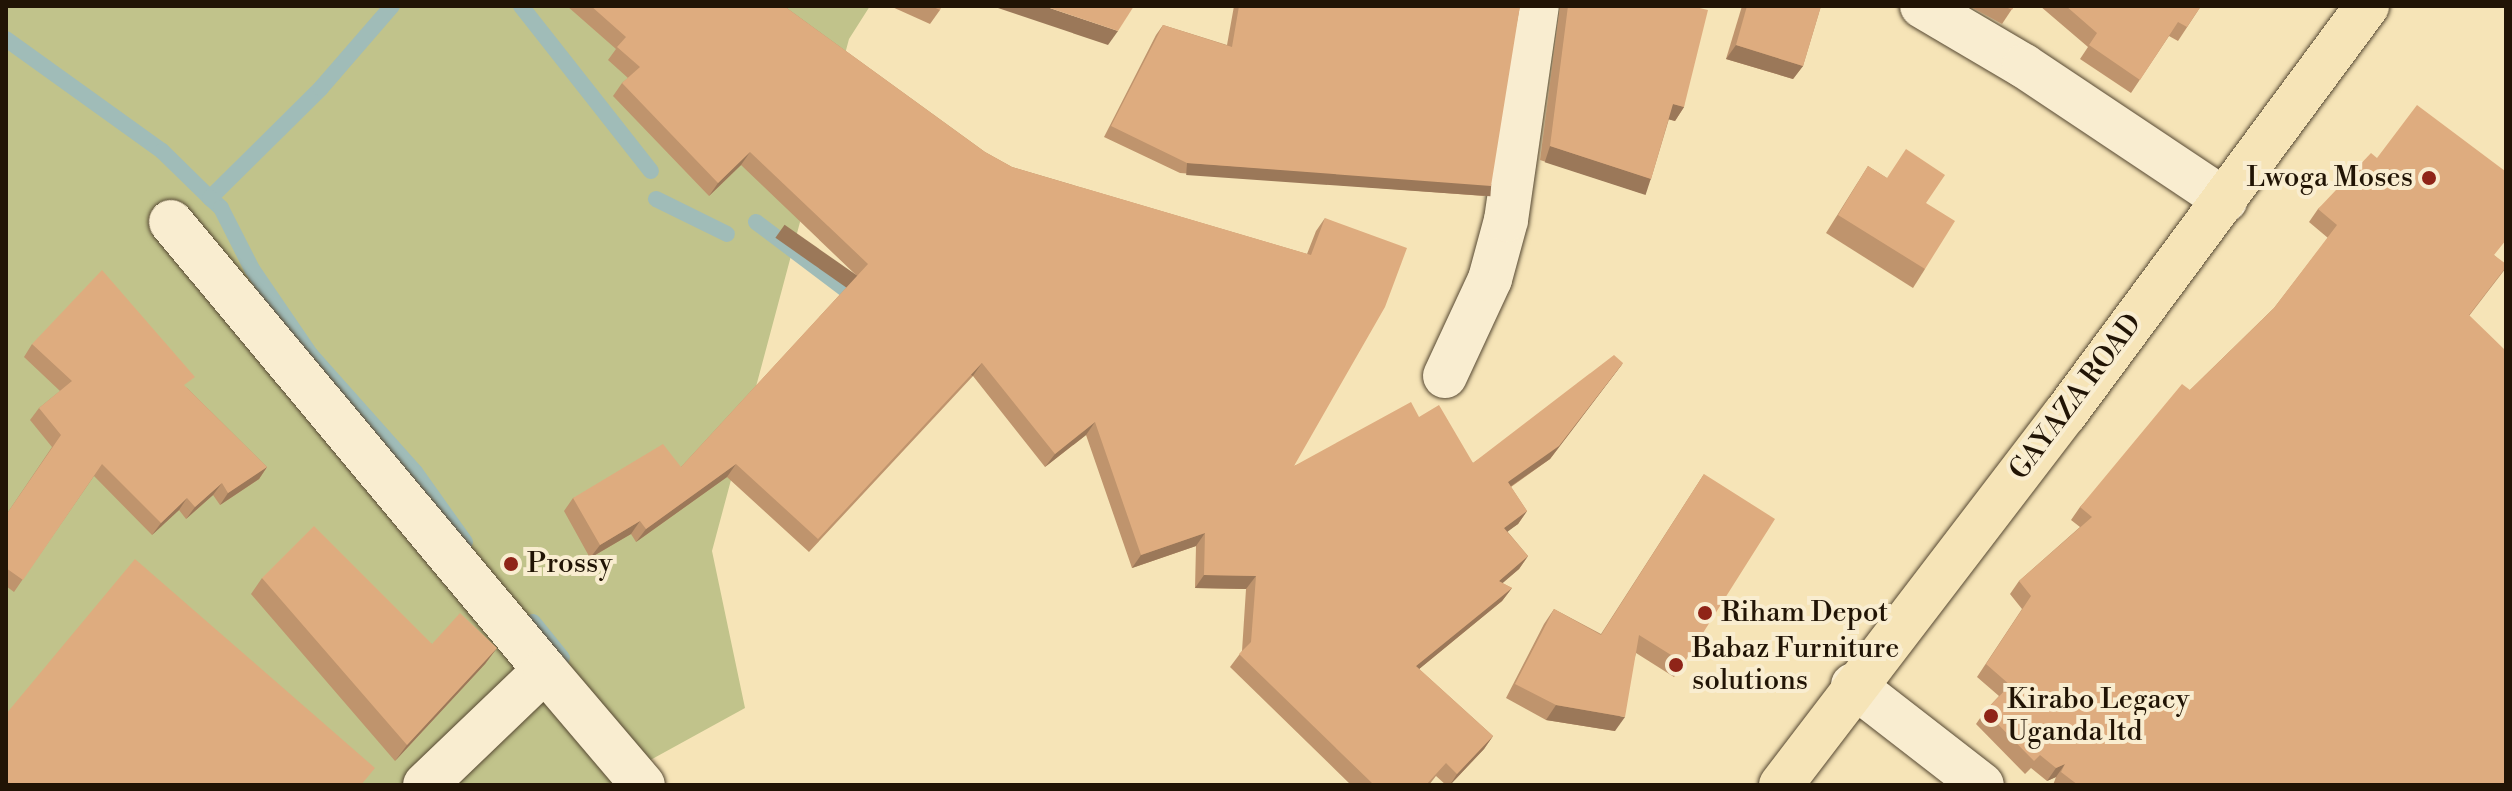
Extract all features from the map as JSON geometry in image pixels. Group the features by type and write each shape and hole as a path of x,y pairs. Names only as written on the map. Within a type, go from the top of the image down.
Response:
{"main road":[{"name":"GAYAZA ROAD","path":"1781,785 1853,685 2225,200 2367,6"}],"street":[{"path":"1445,376 1490,279 1506,220 1537,6"},
{"path":"1922,6 2024,66 2225,200"},
{"path":"171,222 643,785"},
{"path":"425,785 545,670"},
{"path":"1853,685 1982,785"}],"green space":[{"path":"6,6 870,6 849,39 712,551 745,708 634,769 622,785 6,785"}],"building":[{"path":"591,6 784,6 985,152 1012,167 1311,255 1325,218 1407,248 1385,307 1294,466 1411,402 1419,417 1439,405 1473,463 1614,355 1623,363 1559,446 1508,482 1527,511 1504,528 1528,556 1499,581 1512,588 1416,666 1493,736 1457,774 1446,763 1426,785 1374,785 1239,654 1251,642 1256,576 1204,575 1205,533 1141,555 1095,422 1055,454 982,363 818,539 736,464 646,529 640,521 600,545 573,498 663,444 681,467 868,264 750,152 718,183 622,83 640,67 617,47 626,37"},
{"path":"1044,6 1134,6 1118,31"},
{"path":"1239,6 1520,6 1491,186 1187,163 1111,126 1163,25 1232,47"},
{"path":"1568,6 1691,6 1708,10 1684,107 1673,104 1651,179 1550,146"},
{"path":"1747,6 1821,6 1803,66 1736,45"},
{"path":"2066,6 2201,6 2187,27 2178,22 2140,80 2089,45 2097,33"},
{"path":"2417,105 2506,169 2506,240 2494,255 2506,267 2469,315 2506,351 2506,785 2078,785 2061,772 2065,764 2056,768 2040,755 2034,761 1985,711 2010,685 1986,664 2031,596 2019,581 2092,517 2080,507 2182,384 2190,390 2274,308 2337,225 2318,209 2371,153 2377,158"},
{"path":"1906,149 1945,175 1926,203 1955,221 1925,269 1838,215 1868,166 1887,178"},
{"path":"102,270 195,377 184,385 267,467 228,493 222,483 195,507 187,498 161,523 102,464 23,580 6,568 6,515 61,435 39,408 72,381 32,344"},
{"path":"1704,474 1775,519 1684,663 1639,635 1625,717 1556,705 1515,684 1554,609 1601,635"},
{"path":"314,526 432,644 460,613 497,648 407,745 262,578"},
{"path":"135,559 375,768 361,785 6,785 6,714"}],"waterway":[{"path":"6,39 162,151 210,198 321,88 392,6"},
{"path":"521,6 651,171"},
{"path":"210,198 221,208 252,269 310,354 415,472 465,542"},
{"path":"656,199 727,234"},
{"path":"756,222 862,302"},
{"path":"533,622 562,658"}],"place":[{"name":"Lwoga Moses","path":"2429,178"},
{"name":"Prossy","path":"511,564"},
{"name":"Riham Depot","path":"1705,613"},
{"name":"Babaz Furniture solutions","path":"1676,665"},
{"name":"Kirabo Legacy Uganda ltd","path":"1991,716"}]}
